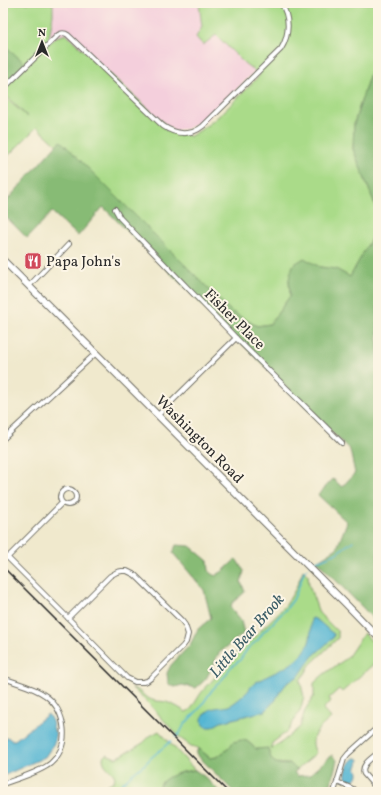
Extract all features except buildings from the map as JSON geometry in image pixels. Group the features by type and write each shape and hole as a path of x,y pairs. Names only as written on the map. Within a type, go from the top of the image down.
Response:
{"main road":[{"name":"Washington Road","path":"3,260 378,637"}],"street":[{"path":"3,89 56,36 63,33 68,35 163,126 174,132 182,133 195,131 203,126 281,48 286,39 288,26 286,12 281,3"},
{"name":"Fisher Place","path":"115,209 120,218 236,338 342,443"},
{"path":"29,286 69,244"},
{"path":"158,415 236,338"},
{"path":"3,439 96,353"},
{"path":"7,558 62,503"},
{"path":"3,553 127,678 135,682 143,682 151,678 183,646 187,638 187,629 182,621 135,575 127,571 117,572 110,576 68,618"},
{"path":"3,678 36,690 50,699 58,709 64,737 59,753 51,763 41,769 3,784"},
{"path":"334,792 344,758 378,727"},
{"path":"378,753 365,764 362,771 378,790"},
{"path":"337,782 353,788 356,792"}],"shaded area":[{"path":"3,3 318,3 294,32 206,120 186,129 180,129 174,132 66,34 48,44 3,44"}],"green space":[{"path":"3,3 53,3 53,15 48,44 56,37 66,34 174,132 185,133 189,137 218,117 260,75 244,63 216,35 203,45 196,37 202,27 199,3 378,3 378,59 370,73 354,123 353,149 378,212 378,226 350,277 336,269 320,267 289,279 290,296 270,324 257,326 232,312 61,141 57,145 37,127 3,161 3,98 4,97 28,117 3,93 3,89 26,66 3,44"},
{"path":"3,44 27,65 3,85"},
{"path":"378,59 378,212 353,149 354,124 370,73"},
{"path":"61,141 232,312 257,326 270,324 290,296 289,279 293,265 304,258 320,267 336,269 350,277 378,226 378,624 317,561 337,548 347,522 318,495 333,479 342,487 355,473 350,450 103,207 78,236 52,212 27,238 3,214 3,205"},
{"path":"176,545 190,546 208,561 209,571 215,576 236,559 244,571 241,582 245,592 232,603 231,608 241,621 244,633 219,653 206,679 196,688 182,685 175,687 170,685 168,682 167,673 171,665 190,645 198,629 211,618 204,590 173,553"},
{"path":"303,570 308,575 309,585 319,613 338,632 338,638 310,665 300,680 304,697 300,711 288,731 272,743 272,750 273,747 282,742 300,727 305,710 314,696 314,683 347,658 364,633 378,648 378,662 377,661 342,692 339,689 329,698 331,701 323,709 331,718 319,729 314,737 313,742 316,753 297,770 291,764 275,763 271,759 269,751 256,749 247,741 229,748 217,757 210,758 198,748 191,746 180,738 132,688 151,700 167,702 186,712 191,709 201,693 242,647 286,605 296,588"},
{"path":"159,731 195,770 181,772 163,781 155,792 100,792 103,787 114,781 115,777 104,764 103,757 106,754 116,758 143,743 150,736"},
{"path":"241,740 247,741 256,749 268,748 271,757 275,762 278,764 291,764 297,770 294,772 297,776 309,775 332,755 337,760 329,791 234,792 196,754 198,748 210,758 217,757 229,748 233,742"},
{"path":"195,770 205,777 220,792 155,792 163,781 170,776"}],"water":[{"path":"313,618 319,621 334,634 333,638 312,657 299,676 287,683 275,701 265,711 221,722 212,727 206,727 203,725 203,717 208,711 214,708 231,705 244,695 256,682 288,666 302,655 307,648 310,639 311,619"},
{"path":"48,714 56,734 55,741 45,757 3,776 3,739 8,737 11,740 15,740"},
{"path":"354,758 359,760 357,768 358,775 356,779 350,780 346,778 346,772 347,767"}],"waterway":[{"name":"Little Bear Brook","path":"311,565 314,562 335,554 353,541"},
{"name":"Little Bear Brook","path":"176,737 230,668 240,660 248,648 258,640 264,631 286,609 293,600 304,571 308,568"},
{"name":"Little Bear Brook","path":"110,792 171,741"}],"railway":[{"path":"3,567 228,792"}],"place":[{"name":"Papa John's","path":"33,261"}]}
